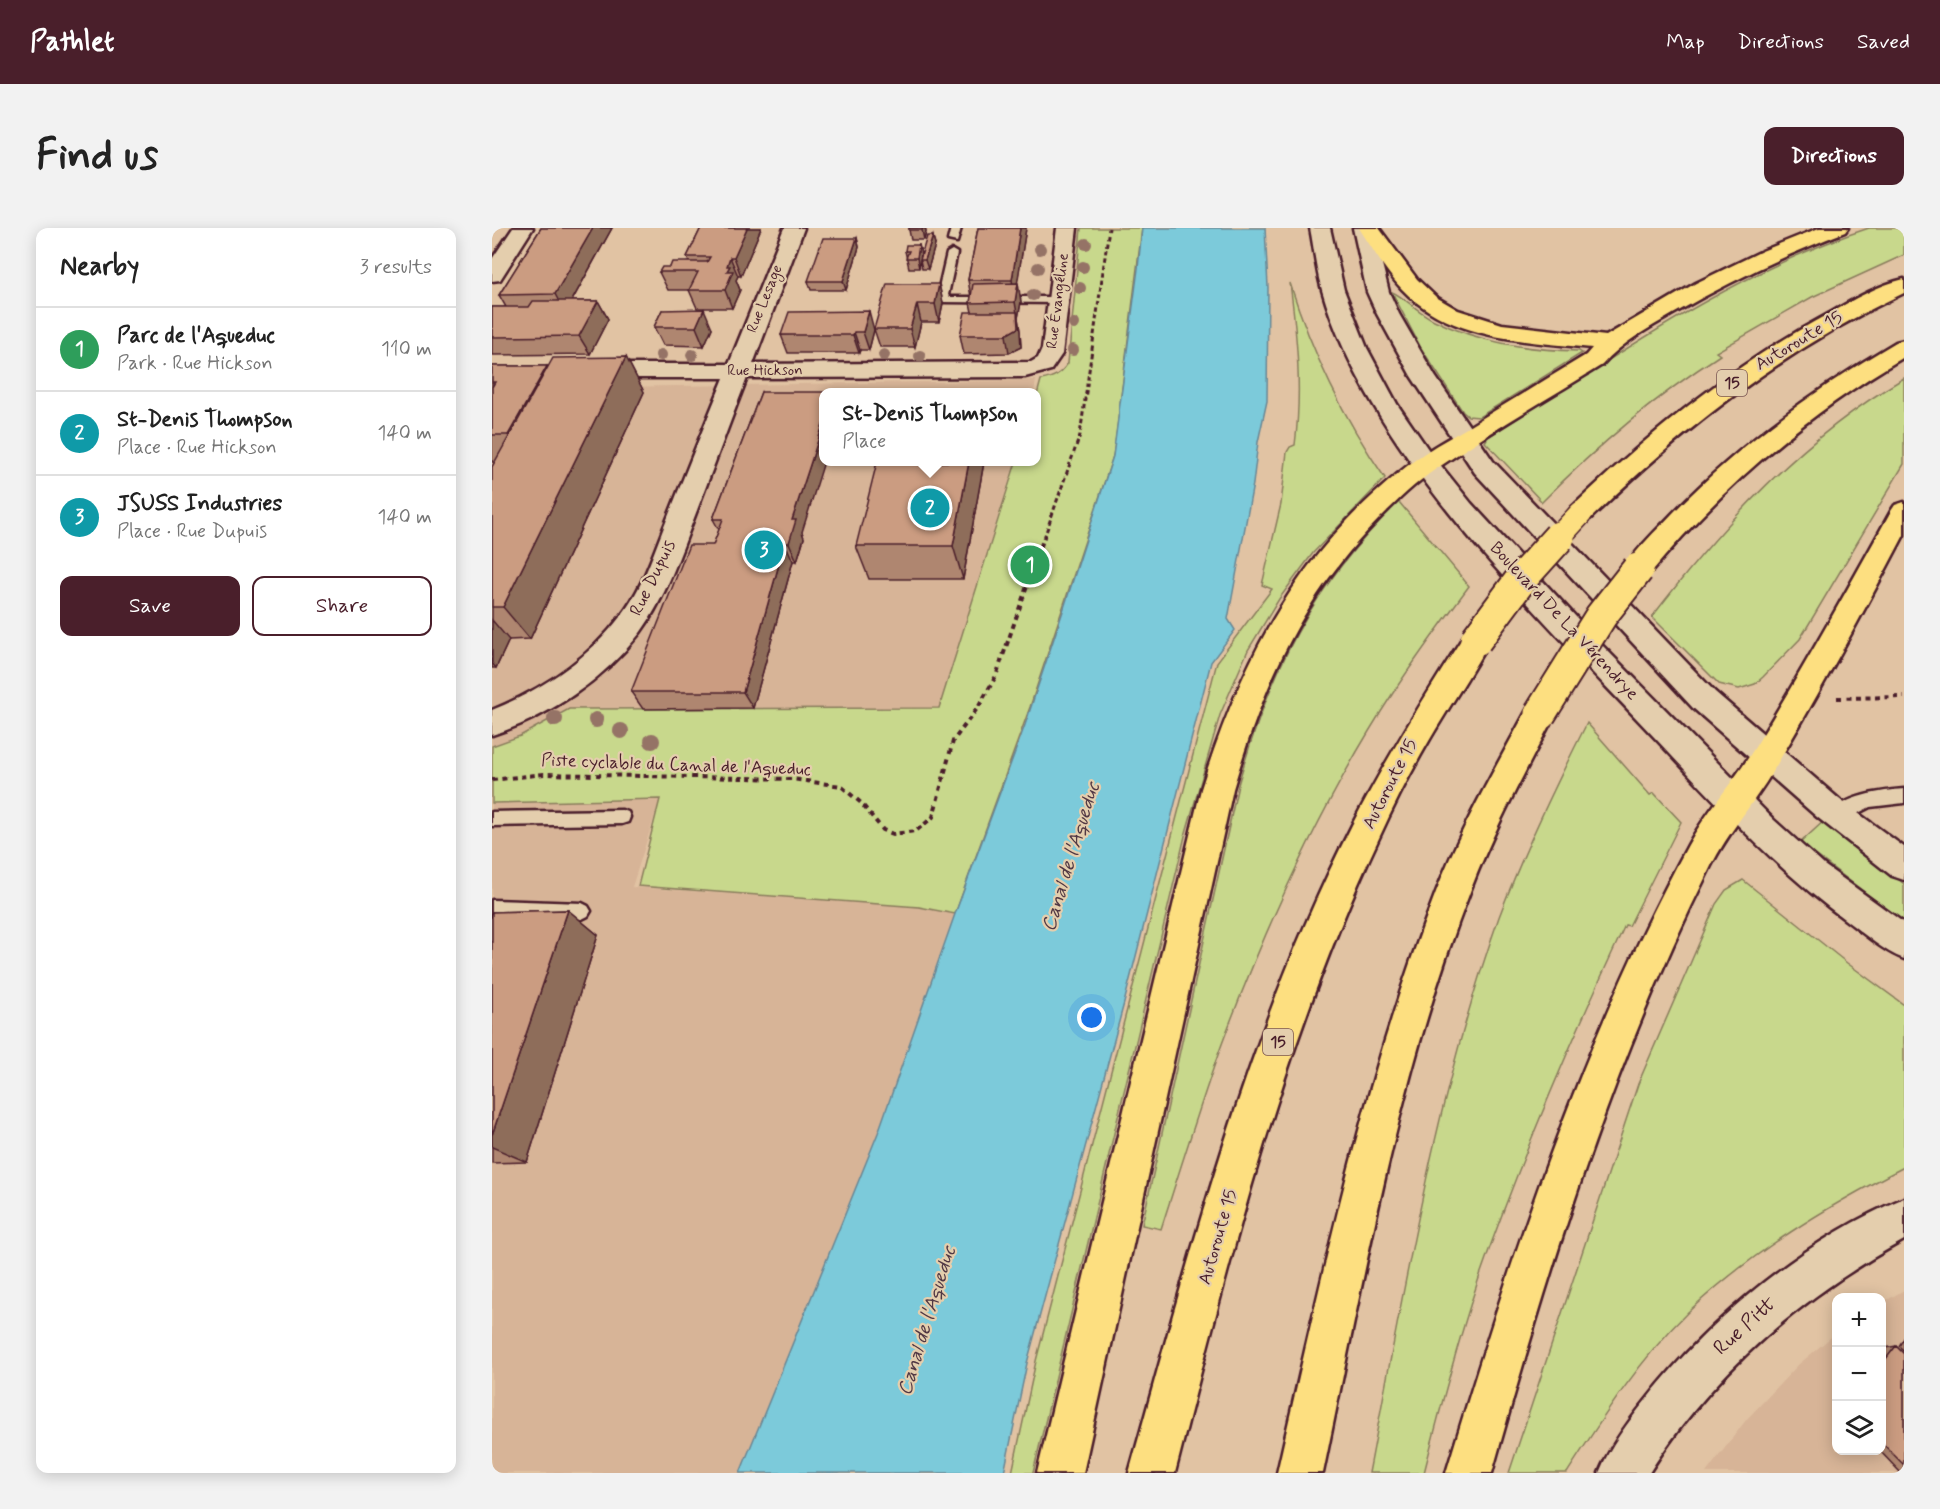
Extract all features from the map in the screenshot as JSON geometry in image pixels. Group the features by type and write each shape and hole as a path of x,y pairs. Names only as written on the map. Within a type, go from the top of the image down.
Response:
{"highway":[{"path":"1369,228 1410,285 1427,300 1448,312 1487,327 1517,334 1608,343"},
{"path":"1060,1473 1217,789 1244,702 1281,626 1306,585 1358,523 1402,482 1426,464 1594,360 1608,343 1750,263 1838,228"},
{"name":"Autoroute 15","path":"1152,1473 1249,1130 1286,1020 1318,935 1385,790 1423,721 1476,640 1522,578 1581,513 1641,456 1729,385 1810,333 1904,285"},
{"path":"1300,1473 1363,1185 1408,1017 1449,902 1477,834 1540,714 1596,623 1638,569 1726,475 1780,428 1848,381 1904,347"},
{"path":"1469,1473 1565,1165 1604,1066 1700,855 1714,830 1766,756 1904,511"}],"main road":[{"path":"492,275 523,228"},
{"name":"Rue Lesage","path":"738,371 794,228"},
{"name":"Rue Évangéline","path":"1038,368 1050,357 1059,300 1066,228"},
{"name":"Boulevard De La Vérendrye","path":"1320,228 1328,269 1346,324 1377,387 1426,464 1542,599 1735,803 1785,852 1904,943"},
{"path":"1362,228 1378,292 1388,314 1423,376 1464,439 1510,496 1670,666 1766,756 1904,866"},
{"name":"Rue Hickson","path":"562,371 1025,370 1038,368"},
{"name":"Rue Dupuis","path":"492,723 513,715 563,687 598,658 630,625 661,568 738,371"},
{"name":"Rue Pitt","path":"1622,1473 1672,1400 1696,1372 1746,1323 1806,1276 1904,1218"}],"lane":[{"path":"953,240 956,228"},
{"path":"952,253 942,296 948,300 1059,300"},
{"path":"1839,816 1868,799 1904,796"},
{"path":"492,819 622,817"},
{"path":"492,908 582,911"}],"path":[{"name":"Piste cyclable du Canal de l'Aqueduc","path":"492,780 544,774 792,779 841,786 861,803 883,830 893,834 916,831 928,823 937,804 953,741 979,706 996,676 1080,435 1109,228"},
{"path":"1830,698 1904,697"}],"shaded area":[{"path":"1036,380 1035,388 819,388 819,466 1014,466 939,708 569,709 520,736 492,746 492,389"},
{"path":"660,799 632,887 919,907 955,914 878,1133 740,1473 492,1473 492,803"},
{"path":"1904,1290 1904,1473 1706,1473 1746,1420 1798,1365 1832,1336 1832,1455 1886,1455 1886,1301"}],"green space":[{"path":"1081,228 1142,228 1113,456 1030,707 955,914 919,907 638,886 660,799 492,803 492,746 520,736 569,709 939,708 1015,466 1041,466 1041,388 1039,388 1041,380 1056,375 1068,363"},
{"path":"1869,228 1904,228 1904,255 1812,297 1716,352 1720,355 1672,388 1627,424 1542,502 1485,442 1488,437 1672,320 1768,269"},
{"path":"1290,283 1308,334 1330,384 1385,478 1313,553 1279,599 1248,650 1220,715 1185,836 1033,1473 1012,1473 1036,1361 1217,662 1272,589 1262,585 1281,504 1287,452 1295,445 1297,425 1298,364"},
{"path":"1392,292 1429,317 1451,328 1487,340 1523,347 1582,353 1479,417 1468,416 1463,412 1421,348"},
{"path":"1904,378 1904,464 1800,639 1755,684 1739,689 1719,684 1652,617 1707,549 1766,485 1832,428"},
{"path":"1399,502 1469,586 1393,693 1342,778 1319,822 1275,914 1236,1006 1161,1229 1142,1225 1238,785 1264,704 1280,667 1318,598 1368,533"},
{"path":"1587,723 1650,795 1654,793 1681,822 1629,926 1625,925 1585,1012 1529,1145 1470,1305 1424,1473 1369,1473 1423,1192 1457,1054 1477,985 1499,917 1519,867"},
{"path":"1825,820 1904,884 1904,922 1800,843"},
{"path":"1743,880 1904,1005 1904,1167 1846,1198 1791,1232 1712,1290 1670,1330 1638,1369 1567,1473 1509,1473 1638,1084 1716,904 1726,890"}],"water":[{"name":"Canal de l'Aqueduc","path":"1142,228 1265,228 1268,287 1267,401 1228,619 1235,630 1211,662 1124,1003 1027,1363 1004,1473 740,1473 878,1133 1025,725 1064,608 1113,456"}],"building":[{"path":"541,228 593,228 555,294 499,295"},
{"path":"701,228 747,228 734,257 730,257 727,266 730,266 727,271 733,271 725,290 689,290 698,272 659,272 662,267 670,267 672,262 707,262 710,257 687,257"},
{"path":"909,228 923,228 922,230 909,230"},
{"path":"978,228 1020,228 1012,280 968,280"},
{"path":"927,236 933,236 925,260 920,260"},
{"path":"823,238 857,238 843,281 808,281"},
{"path":"906,245 919,245 917,258 906,258 909,251 905,251"},
{"path":"1018,283 1015,302 970,303 973,284"},
{"path":"887,284 939,284 935,304 917,304 910,329 874,329"},
{"path":"533,301 598,301 579,336 492,337 492,307 529,307"},
{"path":"704,309 696,327 654,327 662,310"},
{"path":"869,311 863,332 854,332 853,335 781,335 789,312"},
{"path":"965,312 1017,312 1018,328 1006,335 960,335"},
{"path":"626,357 503,607 492,607 492,467 553,358"},
{"path":"492,366 547,366 508,435 492,435 492,387 495,382 492,382"},
{"path":"761,392 819,392 819,437 792,520 796,520 789,543 785,543 743,692 631,692 689,545 713,545 723,519 713,519"},
{"path":"876,466 968,466 953,546 856,546"},
{"path":"568,910 492,1135 492,912"},
{"path":"1896,1346 1904,1354 1904,1465 1886,1447 1886,1359"}],"place":[{"name":"St-Denis Thompson","path":"930,508"},
{"name":"JSUSS Industries","path":"764,550"},
{"name":"Parc de l'Aqueduc","path":"1030,565"}]}
